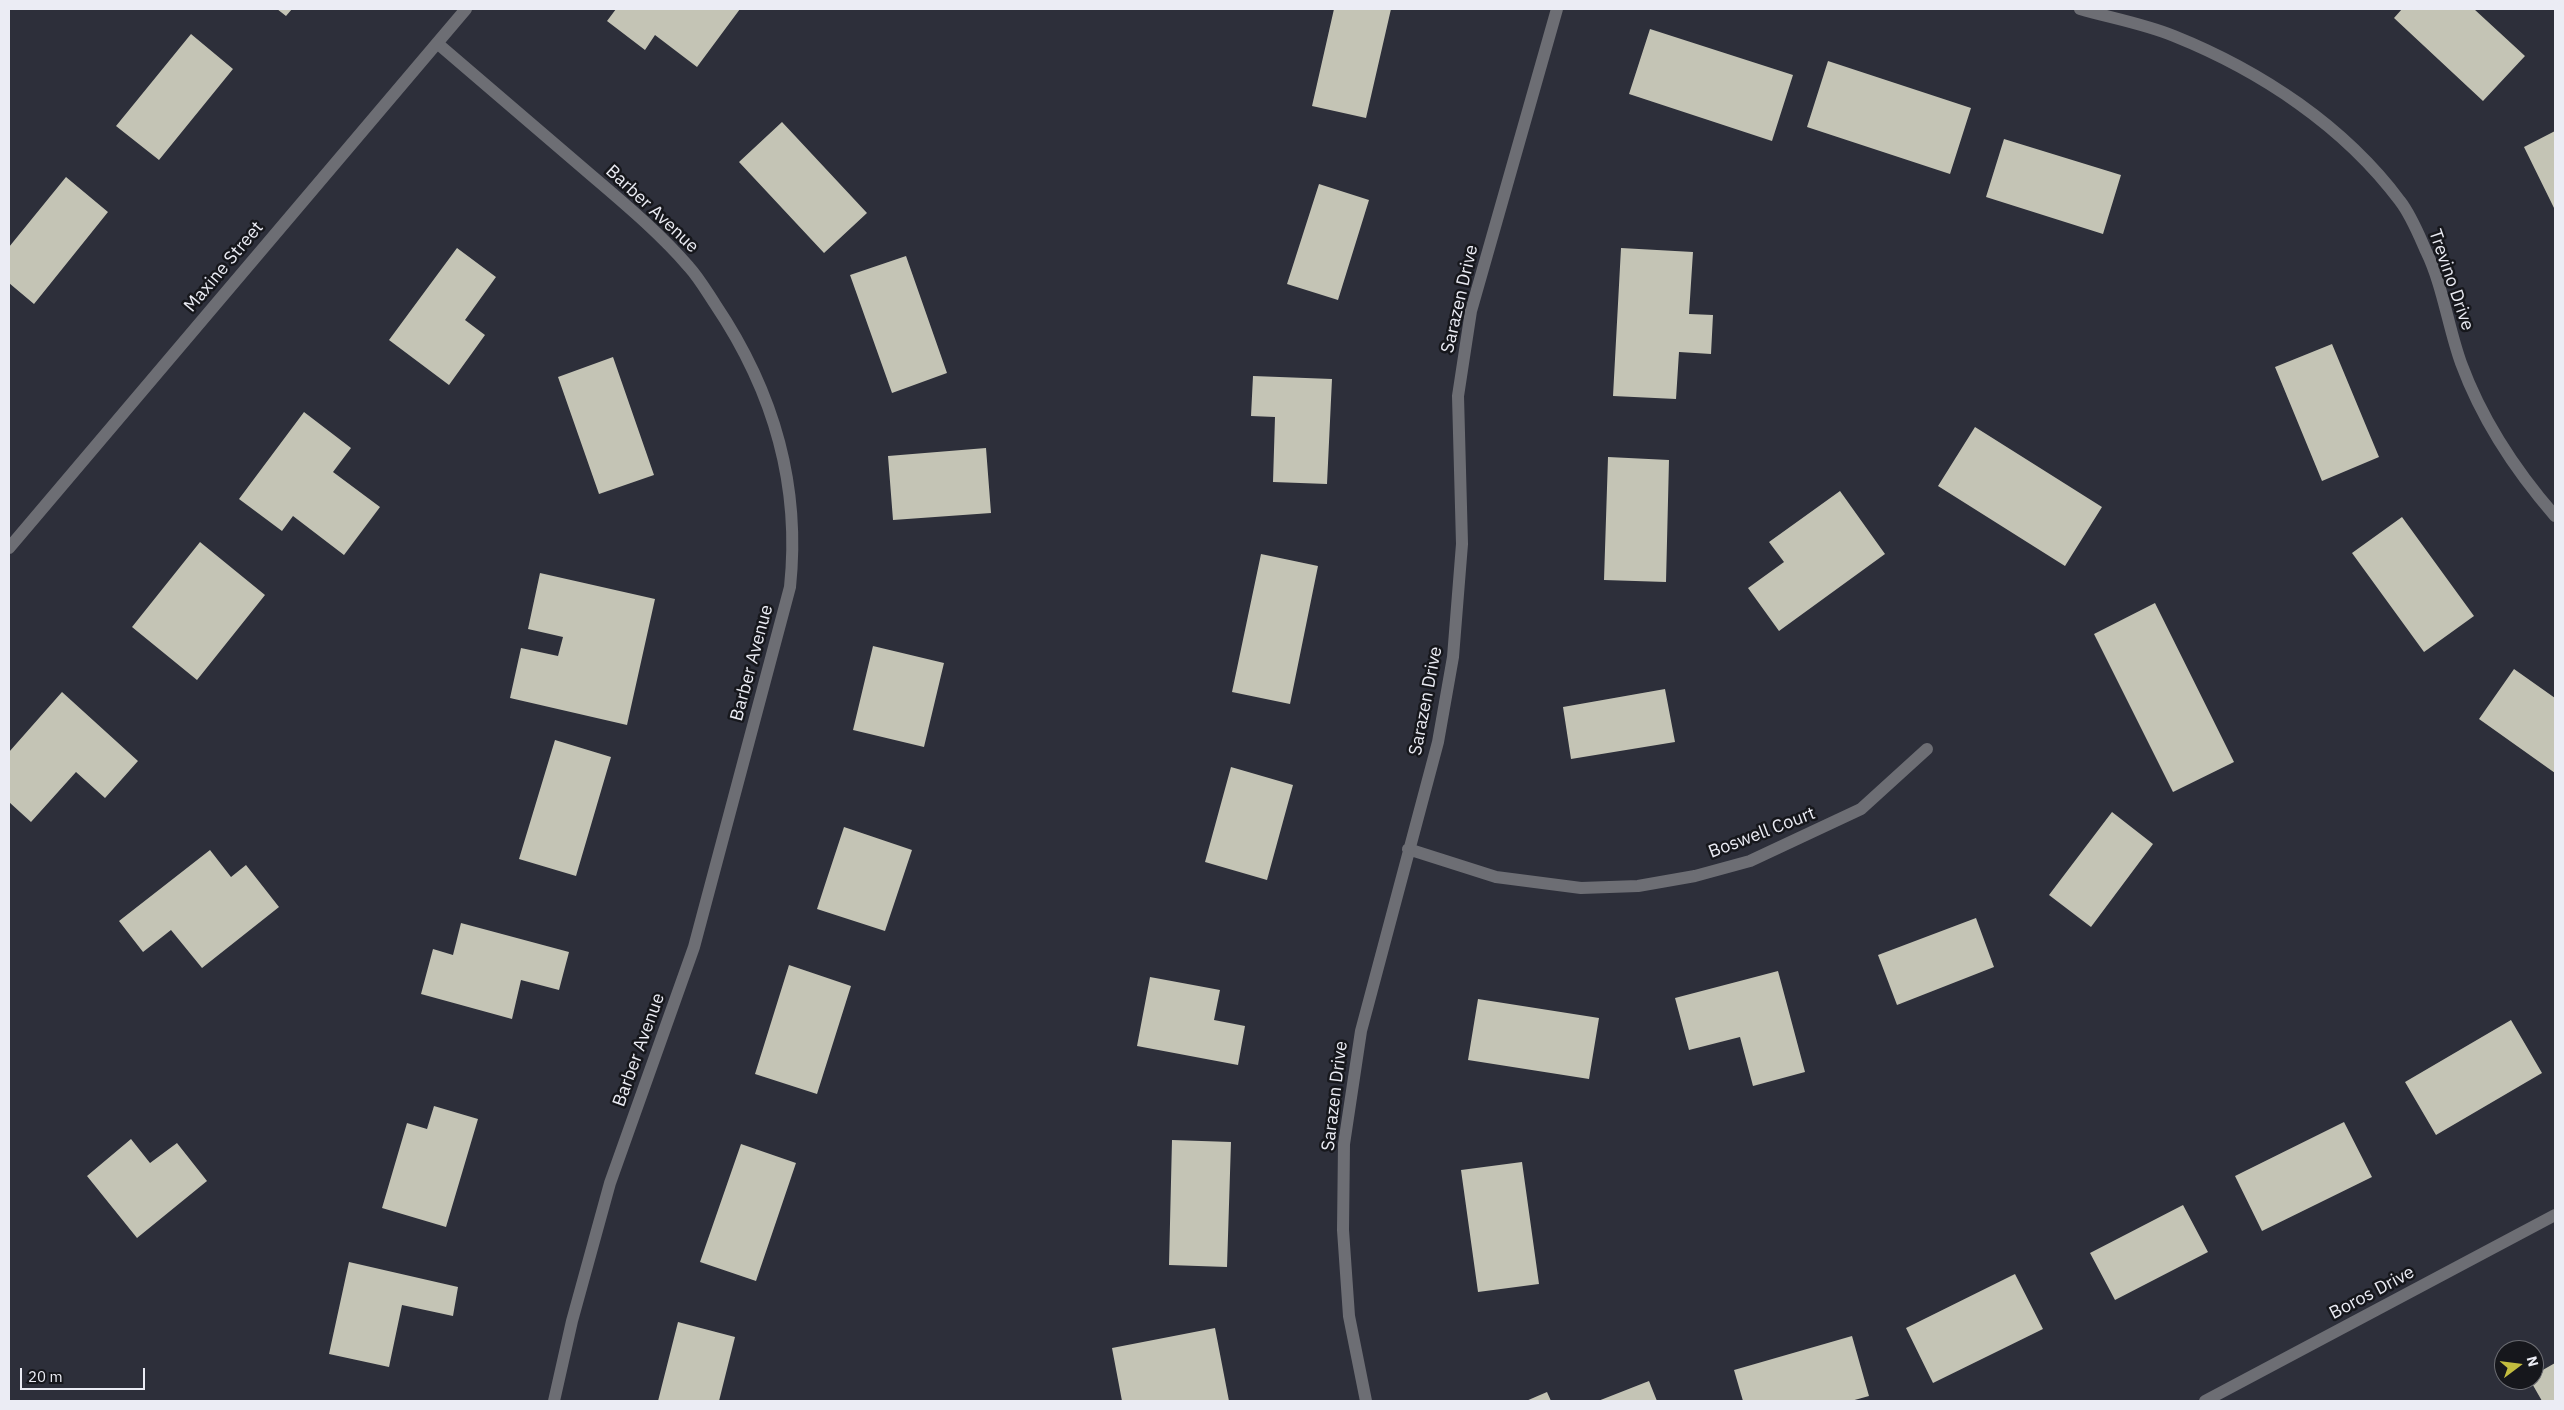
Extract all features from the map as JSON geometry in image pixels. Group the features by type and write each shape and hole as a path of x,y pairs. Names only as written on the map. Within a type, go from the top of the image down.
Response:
{"street":[{"name":"Maxine Street","path":"9,548 466,9"},
{"name":"Sarazen Drive","path":"1366,1401 1349,1316 1343,1230 1344,1144 1361,1030 1438,742 1453,658 1462,544 1458,396 1471,311 1557,9"},
{"name":"Trevino Drive","path":"2080,9 2174,36 2251,72 2322,120 2365,158 2402,202 2427,253 2461,363 2483,416 2515,466 2555,516"},
{"name":"Barber Avenue","path":"437,43 650,226 690,268 739,339 763,390 781,444 791,501 793,558 790,587 694,947 610,1182 572,1320 554,1401"},
{"name":"Boswell Court","path":"1408,849 1496,877 1581,888 1638,886 1696,876 1750,860 1862,809 1927,749"},
{"name":"Boros Drive","path":"2206,1401 2555,1215"}],"building":[{"path":"277,9 292,9 286,16"},
{"path":"616,9 740,9 697,67 655,35 645,50 607,21"},
{"path":"1334,9 1391,9 1366,118 1312,106"},
{"path":"2402,9 2474,9 2525,56 2483,101 2394,18"},
{"path":"1650,29 1793,75 1772,141 1629,94"},
{"path":"191,34 233,69 159,160 116,126"},
{"path":"1828,61 1971,108 1950,174 1807,127"},
{"path":"782,122 867,213 824,253 739,162"},
{"path":"2555,131 2555,210 2524,147"},
{"path":"2004,139 2121,175 2103,234 1986,197"},
{"path":"66,177 108,212 34,304 9,283 9,247"},
{"path":"1319,184 1369,200 1338,300 1287,284"},
{"path":"457,248 496,277 465,320 485,335 449,385 389,340"},
{"path":"1621,248 1693,252 1689,314 1713,315 1711,354 1679,352 1676,399 1613,396"},
{"path":"906,256 947,373 892,393 850,275"},
{"path":"2332,344 2379,457 2322,481 2275,367"},
{"path":"613,357 654,475 599,494 558,377"},
{"path":"1253,376 1332,379 1327,484 1273,482 1275,417 1251,416"},
{"path":"304,412 351,448 333,472 380,507 344,555 293,516 282,531 239,499"},
{"path":"1975,427 2102,507 2065,566 1938,486"},
{"path":"986,448 991,513 893,520 888,456"},
{"path":"1608,457 1669,460 1666,582 1604,580"},
{"path":"1840,491 1885,554 1779,631 1748,588 1784,562 1769,542"},
{"path":"2402,517 2474,616 2424,652 2352,553"},
{"path":"200,542 265,595 197,680 132,627"},
{"path":"1261,554 1318,566 1290,704 1232,692"},
{"path":"540,573 655,599 627,725 510,698 521,648 558,656 563,637 528,629"},
{"path":"2155,603 2234,762 2173,792 2094,634"},
{"path":"873,646 944,663 924,747 853,730"},
{"path":"2514,669 2555,698 2555,773 2479,719"},
{"path":"1665,689 1675,742 1571,759 1563,707"},
{"path":"62,692 138,761 105,798 76,772 31,822 9,802 9,752"},
{"path":"555,740 611,757 576,876 519,859"},
{"path":"1231,767 1293,785 1267,880 1205,862"},
{"path":"2112,812 2153,844 2091,927 2049,895"},
{"path":"844,827 912,850 885,931 817,909"},
{"path":"210,850 231,877 246,865 279,907 202,968 171,930 143,952 119,921"},
{"path":"1976,918 1994,967 1897,1005 1878,955"},
{"path":"461,923 569,952 559,990 521,980 512,1019 421,994 433,949 453,955"},
{"path":"789,965 851,986 817,1094 755,1074"},
{"path":"1778,971 1805,1072 1753,1086 1740,1037 1689,1050 1675,998"},
{"path":"1150,977 1220,990 1214,1020 1245,1026 1238,1065 1137,1046"},
{"path":"1478,999 1599,1018 1589,1079 1468,1060"},
{"path":"2511,1020 2542,1073 2436,1135 2405,1082"},
{"path":"434,1106 478,1119 446,1227 382,1208 407,1123 427,1129"},
{"path":"2344,1122 2372,1177 2262,1231 2235,1176"},
{"path":"131,1139 150,1163 177,1143 207,1181 137,1238 87,1176"},
{"path":"1172,1140 1231,1142 1227,1267 1169,1265"},
{"path":"741,1144 796,1163 756,1281 700,1262"},
{"path":"1522,1162 1539,1284 1478,1292 1461,1170"},
{"path":"2183,1205 2208,1252 2115,1300 2090,1253"},
{"path":"349,1262 458,1287 453,1316 402,1305 389,1367 329,1354"},
{"path":"2015,1274 2043,1329 1933,1383 1906,1328"},
{"path":"678,1322 735,1337 719,1401 658,1401"},
{"path":"1215,1328 1229,1401 1122,1401 1112,1348"},
{"path":"1852,1336 1869,1396 1851,1401 1743,1401 1734,1370"},
{"path":"2555,1363 2555,1401 2542,1401 2536,1390 2544,1390 2544,1369"},
{"path":"1649,1381 1657,1401 1598,1401"},
{"path":"1547,1392 1551,1401 1526,1401"}]}
